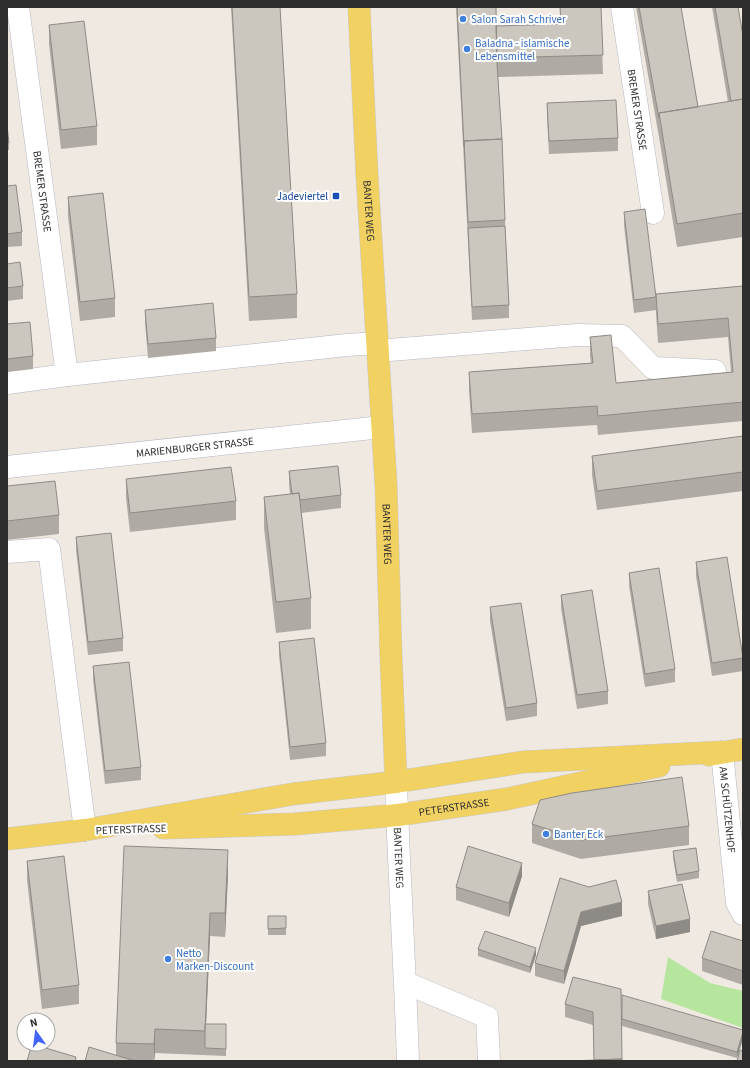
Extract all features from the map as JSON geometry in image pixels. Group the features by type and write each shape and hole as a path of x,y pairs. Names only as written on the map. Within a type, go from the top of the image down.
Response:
{"main road":[{"name":"BANTER WEG","path":"359,7 367,175 386,485 396,782"},
{"name":"PETERSTRASSE","path":"7,839 86,830 293,794 396,782 523,762 732,751"},
{"name":"PETERSTRASSE","path":"86,830 295,824 398,815 507,799 732,751"}],"street":[{"name":"BREMER STRASSE","path":"18,7 67,375"},
{"name":"BREMER STRASSE","path":"622,7 653,214"},
{"path":"7,383 67,375 339,346 377,347 577,335 622,336 653,368 715,371"},
{"name":"MARIENBURGER STRASSE","path":"7,467 382,427"},
{"name":"PETERSTRASSE","path":"7,552 49,549 86,830"},
{"name":"AM SCHÜTZENHOF","path":"732,751 737,903 743,914"},
{"name":"BANTER WEG","path":"396,782 406,983 408,1061"},
{"path":"406,983 487,1017 489,1061"}],"green space":[{"path":"668,957 710,983 743,991 743,1028 661,999"}],"building":[{"path":"232,7 280,7 297,294 249,297"},
{"path":"457,7 496,7 497,64 502,139 464,141 464,146"},
{"path":"560,7 601,7 603,55 497,58 496,26 561,24"},
{"path":"639,7 681,7 698,107 659,113 659,118"},
{"path":"715,7 738,7 743,36 743,99 731,101"},
{"path":"84,21 97,126 61,130 49,25"},
{"path":"743,99 743,213 677,224 659,113"},
{"path":"616,100 618,138 549,141 547,103"},
{"path":"7,125 9,143 7,143"},
{"path":"502,139 505,220 468,222 464,141"},
{"path":"16,185 22,232 7,234 7,186"},
{"path":"103,193 115,298 80,302 68,197"},
{"path":"645,209 656,297 634,300 624,212"},
{"path":"505,226 509,305 472,307 468,228"},
{"path":"20,262 23,286 7,288 7,264"},
{"path":"743,286 743,402 598,416 597,406 472,414 469,372 593,363 590,337 611,335 616,383 733,372 728,318 658,324 656,294"},
{"path":"213,303 216,338 148,344 145,310"},
{"path":"30,322 33,356 7,359 7,324"},
{"path":"743,436 743,472 597,491 592,456"},
{"path":"338,466 341,495 300,500 299,493 292,494 289,471"},
{"path":"231,467 236,501 130,513 126,479"},
{"path":"55,481 59,515 7,521 7,486"},
{"path":"299,493 311,598 276,602 264,497"},
{"path":"111,533 123,638 88,642 76,537"},
{"path":"727,557 743,658 712,663 696,562"},
{"path":"659,568 675,669 645,674 629,573"},
{"path":"592,590 608,691 577,695 561,595"},
{"path":"521,603 537,703 506,708 490,607"},
{"path":"314,638 326,743 290,747 279,642"},
{"path":"129,662 141,767 105,771 93,666"},
{"path":"682,777 689,826 581,840 532,824 540,800 572,793"},
{"path":"124,846 228,850 225,913 210,913 205,1031 155,1029 154,1044 116,1043"},
{"path":"468,846 522,863 509,903 456,887"},
{"path":"696,848 699,871 677,875 673,851"},
{"path":"64,856 79,985 42,990 27,861"},
{"path":"560,878 589,887 616,880 622,902 581,912 564,971 535,963"},
{"path":"682,884 690,919 656,926 648,891"},
{"path":"268,916 286,916 286,928 268,929"},
{"path":"485,931 536,948 530,967 478,949"},
{"path":"711,931 743,941 743,971 702,958"},
{"path":"573,977 621,989 622,1059 594,1060 593,1012 565,1004"},
{"path":"622,995 743,1030 737,1052 622,1019"},
{"path":"205,1024 226,1024 226,1049 205,1048"},
{"path":"89,1047 135,1061 85,1061"},
{"path":"740,1050 743,1051 743,1061 737,1061"},
{"path":"56,1051 76,1057 75,1061 27,1061 30,1052"},
{"path":"622,1059 622,1061 570,1061"}],"place":[{"name":"Salon Sarah Schriver","path":"463,19"},
{"name":"Baladna - islamische Lebensmittel","path":"467,49"},
{"name":"Jadeviertel","path":"336,196"},
{"name":"Banter Eck","path":"546,834"},
{"name":"Netto Marken-Discount","path":"168,959"}]}
